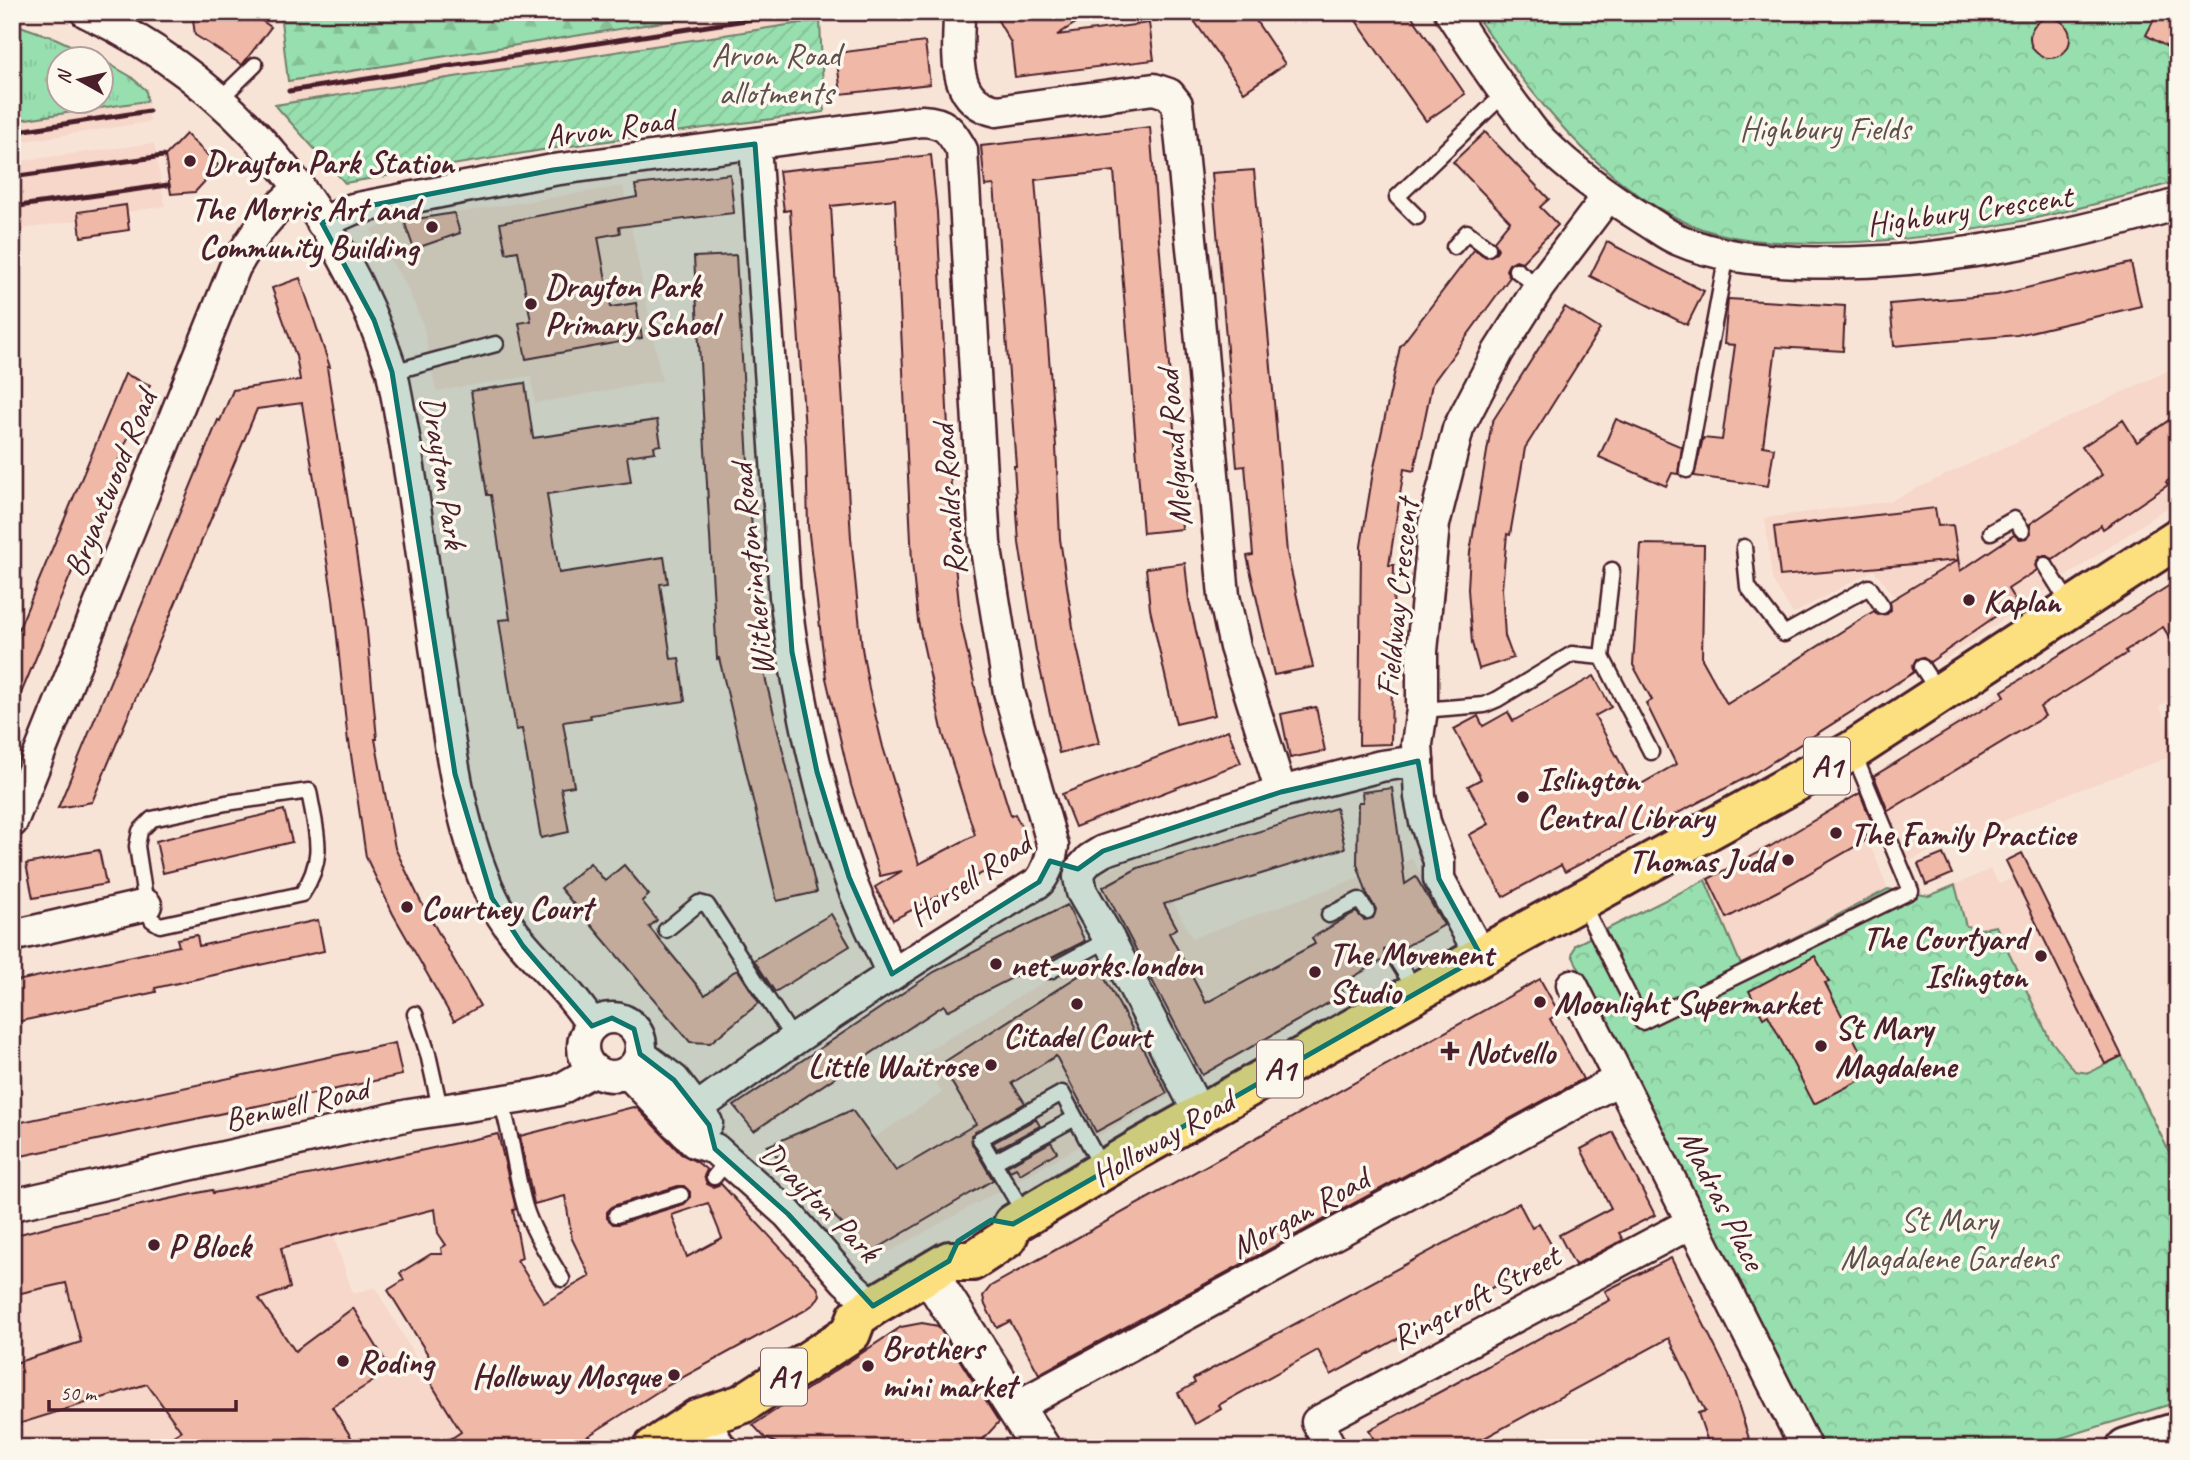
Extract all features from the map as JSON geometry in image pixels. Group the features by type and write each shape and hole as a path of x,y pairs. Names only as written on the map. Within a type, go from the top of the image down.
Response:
{"highway":[{"name":"Holloway Road","path":"653,1448 706,1433 725,1385 830,1318 841,1312 865,1311 939,1268 972,1261 1007,1238 1019,1220 1104,1170 1481,956 1852,751 1931,681 2072,608 2178,538"}],"main road":[{"path":"2126,1448 2178,1432"}],"street":[{"name":"Drayton Park","path":"86,12 153,48 220,99 254,132 300,188 374,320 391,372 399,408 455,774 473,848 492,898 523,946 547,967 593,1026 603,1020 622,1020 637,1033 640,1041 633,1063 674,1080 686,1116 709,1125 719,1162 788,1214 845,1280 865,1311"},
{"name":"Melgund Road","path":"959,12 961,81 965,92 984,108 996,111 1154,89 1169,94 1177,104 1224,596 1235,647 1281,792"},
{"name":"Highbury Crescent","path":"1450,12 1505,93 1541,140 1608,197 1678,240 1727,254 1771,261 1817,262 1880,262 1934,258 2053,238 2178,204"},
{"name":"Arvon Road","path":"322,223 353,209 553,170 922,121 934,121 950,129"},
{"name":"Ronalds Road","path":"950,129 962,150 985,543 1009,692 1053,846 1050,861"},
{"name":"Witherington Road","path":"755,144 785,596 792,652 817,772 849,877 892,974"},
{"name":"Bryantwood Road","path":"12,822 235,267 257,230 300,188"},
{"name":"Fieldway Crescent","path":"1481,956 1439,879 1439,861 1424,822 1417,744 1422,710 1422,651 1434,524 1458,429 1498,352 1527,279 1608,197"},
{"name":"Horsell Road","path":"686,1116 892,974 1039,882 1050,861 1081,869 1103,850 1281,792 1381,766 1418,761"},
{"path":"1081,869 1079,877 1082,892 1200,1115"},
{"path":"12,936 146,905"},
{"name":"Madras Place","path":"1572,985 1806,1448"},
{"path":"593,1026 585,1035 583,1047 586,1060 594,1070 611,1077 633,1063"},
{"name":"Benwell Road","path":"12,1205 440,1108 551,1092 594,1070"},
{"name":"Morgan Road","path":"1014,1408 1618,1080"},
{"name":"Ringcroft Street","path":"1331,1448 1317,1422 1693,1222"},
{"path":"939,1268 1014,1408 1041,1448"}],"lane":[{"path":"220,99 255,65"},
{"path":"1417,217 1398,197 1505,93"},
{"path":"1454,247 1467,232 1488,248"},
{"path":"1687,470 1727,254"},
{"path":"391,372 496,344"},
{"path":"1991,532 2014,519 2022,530"},
{"path":"1744,547 1748,587 1784,634 1869,587 1882,606"},
{"path":"2045,565 2072,608"},
{"path":"1612,570 1602,657 1651,752"},
{"path":"1422,710 1484,705 1572,654 1602,657"},
{"path":"1581,901 1642,1022 1911,891 1852,751"},
{"path":"309,791 320,855 312,878 302,894 160,925 152,920 146,905 136,846 139,831 152,819 226,803 309,791"},
{"path":"1329,915 1359,900 1367,911"},
{"path":"666,930 699,903 708,905 794,1040"},
{"path":"1050,971 1109,939"},
{"path":"1393,954 1417,993"},
{"path":"415,1014 428,1054 440,1108"},
{"path":"1019,1220 980,1139 1062,1093 1104,1170"},
{"path":"501,1101 508,1121 526,1209 535,1233 562,1279"},
{"path":"993,1162 1075,1118"},
{"path":"616,1215 681,1195"}],"highlighted area":[{"path":"755,144 792,652 817,772 849,877 892,974 1039,882 1050,861 1078,869 1103,851 1281,792 1418,761 1439,879 1481,956 1013,1224 991,1220 958,1241 949,1261 873,1306 788,1214 715,1149 709,1125 674,1080 640,1054 634,1029 612,1018 592,1026 523,946 492,898 455,774 392,372 374,320 322,223 353,209 553,170"}],"shaded area":[{"path":"727,12 820,12 820,20 290,102 288,81"},
{"path":"147,101 150,122 12,143 12,121 46,116 116,116 116,106"},
{"path":"154,143 165,206 12,231 12,162"},
{"name":"Drayton Park Primary School","path":"623,186 662,381 535,403 531,376 436,391 423,324 405,283 370,229 404,221"},
{"path":"2178,366 2178,500 1944,660 1874,570 1793,614 1772,579 1765,518 1890,501"},
{"path":"2178,580 2178,656 2165,664 2178,682 2178,694 2159,707 2178,741 2178,754 2057,798 1909,861 1874,776 2046,662"},
{"path":"1851,797 1888,889 1740,965 1705,880"},
{"path":"1148,854 1192,938 1361,877 1402,865 1412,858 1446,923 1194,1060 1096,875"},
{"name":"The Courtyard Islington","path":"1990,869 1999,884 2031,869 2122,1056 2089,1073 2076,1071 2049,1038 2022,984 1988,928 1966,926 1955,885"},
{"path":"1095,952 1170,1096 869,1263 803,1184 942,1093 918,1056"},
{"path":"313,1174 353,1294 375,1287 460,1434 523,1448 12,1448 12,1237 212,1190"}],"green space":[{"path":"280,12 727,12 288,81"},
{"name":"Highbury Fields","path":"1473,12 2178,12 2178,181 2045,216 1954,233 1863,242 1801,243 1751,240 1718,234 1687,223 1654,205 1623,184 1594,159 1542,103"},
{"name":"Arvon Road allotments","path":"820,20 824,112 548,149 345,183 275,105"},
{"path":"12,23 72,46 46,46 46,116 12,121"},
{"path":"116,68 146,90 147,101 116,106"},
{"name":"St Mary Magdalene Gardens","path":"1705,880 1741,965 1888,889 1929,896 1955,885 1966,926 1981,929 1996,926 2049,1038 2075,1071 2089,1073 2122,1056 2178,1170 2178,1402 2029,1448 1822,1448 1572,955 1575,945"}],"building":[{"path":"192,12 249,12 271,27 242,65 195,35"},
{"path":"993,12 1093,12 1057,35 1149,23 1154,60 1015,77 1011,43"},
{"path":"1188,12 1250,12 1285,64 1244,92"},
{"path":"1350,12 1409,12 1465,94 1426,121"},
{"path":"2158,12 2178,12 2178,53 2146,35"},
{"path":"2050,18 2058,19 2064,24 2069,30 2069,46 2064,52 2058,57 2050,58 2042,57 2036,52 2031,46 2030,38 2031,30 2036,24 2042,19"},
{"path":"925,42 930,84 841,94 836,53"},
{"path":"1150,127 1182,529 1143,533 1114,171 1035,180 1056,446 1060,539 1074,634 1099,743 1059,753 1036,651 1019,543 1016,466 994,185 985,186 981,146"},
{"path":"1485,132 1549,199 1540,207 1558,225 1522,262 1516,260 1509,264 1506,270 1510,277 1432,384 1414,471 1404,469 1389,565 1394,565 1391,744 1359,745 1361,546 1373,472 1400,347 1474,250 1486,257 1495,254 1498,249 1494,241 1510,221 1453,162"},
{"name":"Drayton Park Station","path":"186,134 219,166 195,192 171,194 165,156"},
{"path":"931,155 937,212 955,565 961,623 985,733 1011,816 1015,814 1032,847 893,920 875,887 902,871 880,876 851,785 826,678 808,526 806,445 790,210 784,211 779,171","holes":["895,199 912,562 918,621 943,734 975,835 919,864 883,747 862,648 851,538 831,206"]},
{"path":"1254,170 1287,553 1313,667 1274,675 1247,556 1253,555 1245,466 1237,467 1212,173"},
{"path":"730,174 734,213 619,227 620,233 598,237 611,307 636,303 642,338 526,359 519,323 531,321 518,251 506,253 500,223 637,197 635,185"},
{"path":"126,205 129,230 81,237 78,212"},
{"name":"The Morris Art and Community Building","path":"454,213 460,233 414,249 404,221"},
{"path":"1607,242 1704,291 1687,325 1590,276"},
{"path":"736,255 759,652 817,892 777,901 719,658 717,659 694,257"},
{"path":"2131,263 2141,306 2017,335 1894,346 1890,304 1997,295"},
{"path":"300,278 330,367 327,367 365,610 375,739 395,848 420,900 480,1006 454,1021 393,914 366,857 348,742 333,599 302,403 257,409 92,802 58,808 218,420 220,421 233,390 300,380 296,356 272,288"},
{"path":"1728,299 1845,306 1843,351 1776,347 1763,446 1774,448 1768,486 1694,476 1703,438 1722,440 1735,345 1724,344"},
{"path":"1565,307 1600,329 1525,448 1510,535 1507,534 1502,589 1505,636 1513,658 1479,669 1472,643 1468,589 1470,552 1492,422"},
{"path":"125,374 150,385 12,715 12,645"},
{"path":"525,383 533,438 657,420 661,445 654,446 655,452 627,456 631,482 547,494 559,573 664,557 668,583 660,584 671,659 679,658 685,701 590,715 591,718 563,722 574,786 561,788 569,832 541,838 522,729 516,730 499,620 510,619 491,495 487,495 471,391"},
{"path":"2178,414 2178,474 2166,482 2168,485 2103,529 2101,525 2053,559 2045,555 2039,557 2035,565 2037,570 2008,589 2016,602 1930,662 1922,657 1916,659 1912,667 1914,672 1755,773 1565,872 1561,865 1503,897 1469,835 1489,824 1468,786 1481,779 1454,729 1478,716 1483,726 1508,712 1513,721 1594,676 1611,707 1595,716 1634,788 1676,764 1646,703 1652,700 1633,665 1641,544 1704,545 1702,659 1727,704 1874,611 1878,615 1887,614 1891,610 1890,601 1958,560 1780,576 1774,527 1935,508 1938,526 1953,525 1960,571 2014,535 2019,539 2027,538 2031,533 2030,524 2102,475 2082,447 2123,420 2137,442"},
{"path":"1616,419 1682,447 1678,474 1672,473 1666,486 1599,457"},
{"path":"1185,563 1189,600 1215,715 1176,724 1150,609 1146,568"},
{"path":"2178,580 2178,651 2163,627 2125,651 2127,653 2040,707 2045,716 1888,811 1874,776 2005,696 2002,691"},
{"path":"1316,707 1325,751 1290,758 1281,714"},
{"path":"1228,730 1241,763 1075,827 1062,794"},
{"path":"1392,788 1405,884 1416,877 1444,925 1401,949 1397,945 1389,946 1384,950 1385,959 1339,985 1344,994 1202,1075 1103,887 1138,868 1336,808 1345,848 1164,904 1177,928 1169,933 1206,1003 1315,944 1312,938 1352,914 1356,912 1364,920 1373,918 1376,909 1367,894 1357,864 1358,802 1363,802 1362,792"},
{"path":"1860,793 1871,821 1862,826 1868,839 1727,918 1708,879 1771,846"},
{"path":"284,810 292,842 163,873 156,841"},
{"path":"99,850 106,884 33,898 26,864"},
{"path":"2022,853 2122,1056 2105,1064 2006,861"},
{"path":"1943,854 1952,874 1926,885 1918,864"},
{"path":"590,863 605,881 624,865 649,895 642,901 657,920 649,927 705,995 738,970 759,1003 710,1043 690,1042 560,888"},
{"path":"1067,905 1085,941 947,1011 944,1005 754,1131 734,1106 934,972"},
{"path":"831,914 850,946 775,992 754,960"},
{"path":"318,920 324,951 155,988 156,992 12,1023 12,982 179,946 177,939 197,935 199,946"},
{"name":"St Mary Magdalene","path":"1815,956 1829,982 1825,983 1872,1074 1814,1104 1768,1015 1763,1018 1749,991"},
{"path":"1097,964 1167,1093 1096,1132 1056,1056 1012,1083 1025,1103 971,1135 972,1144 993,1180 868,1254 767,1146 852,1110 896,1171 976,1124 941,1064"},
{"path":"1540,979 1559,1013 1550,1019 1583,1079 1039,1374 1010,1321 997,1328 983,1296 991,1286"},
{"path":"395,1043 402,1075 12,1158 12,1124"},
{"path":"637,1108 681,1154 707,1170 704,1176 707,1184 713,1187 721,1184 817,1287 820,1295 815,1303 804,1311 665,1387 569,1448 437,1448 461,1432 424,1372 435,1366 388,1290 404,1280 400,1273 431,1254 442,1254 441,1248 446,1245 438,1233 435,1209 281,1248 290,1288 259,1299 295,1351 353,1308 391,1370 332,1407 358,1448 155,1448 181,1431 147,1384 12,1426 12,1364 81,1342 66,1283 12,1295 12,1236 80,1218 212,1190 213,1193 313,1174 498,1134 516,1209 513,1210 522,1258 517,1260 544,1303 590,1276 572,1239 565,1196 534,1204 520,1136","holes":["684,1186 690,1192 690,1198 684,1204 619,1224 613,1224 607,1218 607,1212 613,1206","708,1203 722,1238 687,1257 672,1215"]},
{"path":"1036,1119 1040,1126 997,1149 993,1143"},
{"path":"1613,1132 1655,1215 1619,1233 1623,1240 1575,1265 1559,1235 1611,1208 1581,1149"},
{"path":"1051,1142 1057,1152 1020,1174 1016,1168 1010,1171 1007,1166"},
{"path":"1519,1203 1532,1228 1539,1223 1556,1253 1331,1375 1318,1350 1219,1405 1221,1409 1195,1424 1178,1393 1195,1383 1193,1379"},
{"path":"1671,1258 1729,1375 1752,1448 1710,1448 1698,1413 1705,1411 1669,1338 1466,1448 1378,1448 1369,1430 1610,1300 1605,1291"},
{"path":"922,1323 938,1326 999,1422 975,1448 787,1448 765,1438 753,1425 901,1327"}],"railway":[{"path":"289,91 798,12"},
{"path":"12,132 149,111"},
{"path":"12,177 163,156"},
{"path":"12,207 168,185"}],"place":[{"name":"Drayton Park Station","path":"190,161"},
{"name":"The Morris Art and Community Building","path":"432,227"},
{"name":"Drayton Park Primary School","path":"531,304"},
{"name":"Kaplan","path":"1969,600"},
{"name":"Islington Central Library","path":"1523,797"},
{"name":"The Family Practice","path":"1836,833"},
{"name":"Thomas Judd","path":"1788,860"},
{"name":"Courtney Court","path":"407,907"},
{"name":"The Courtyard Islington","path":"2041,956"},
{"name":"net-works.london","path":"996,964"},
{"name":"The Movement Studio","path":"1315,972"},
{"name":"Moonlight Supermarket","path":"1540,1002"},
{"name":"Citadel Court","path":"1077,1004"},
{"name":"St Mary Magdalene","path":"1821,1046"},
{"name":"Notvello","path":"1450,1051"},
{"name":"Little Waitrose","path":"991,1065"},
{"name":"P Block","path":"154,1245"},
{"name":"Roding","path":"343,1361"},
{"name":"Brothers mini market","path":"868,1366"},
{"name":"Holloway Mosque","path":"674,1375"}]}
